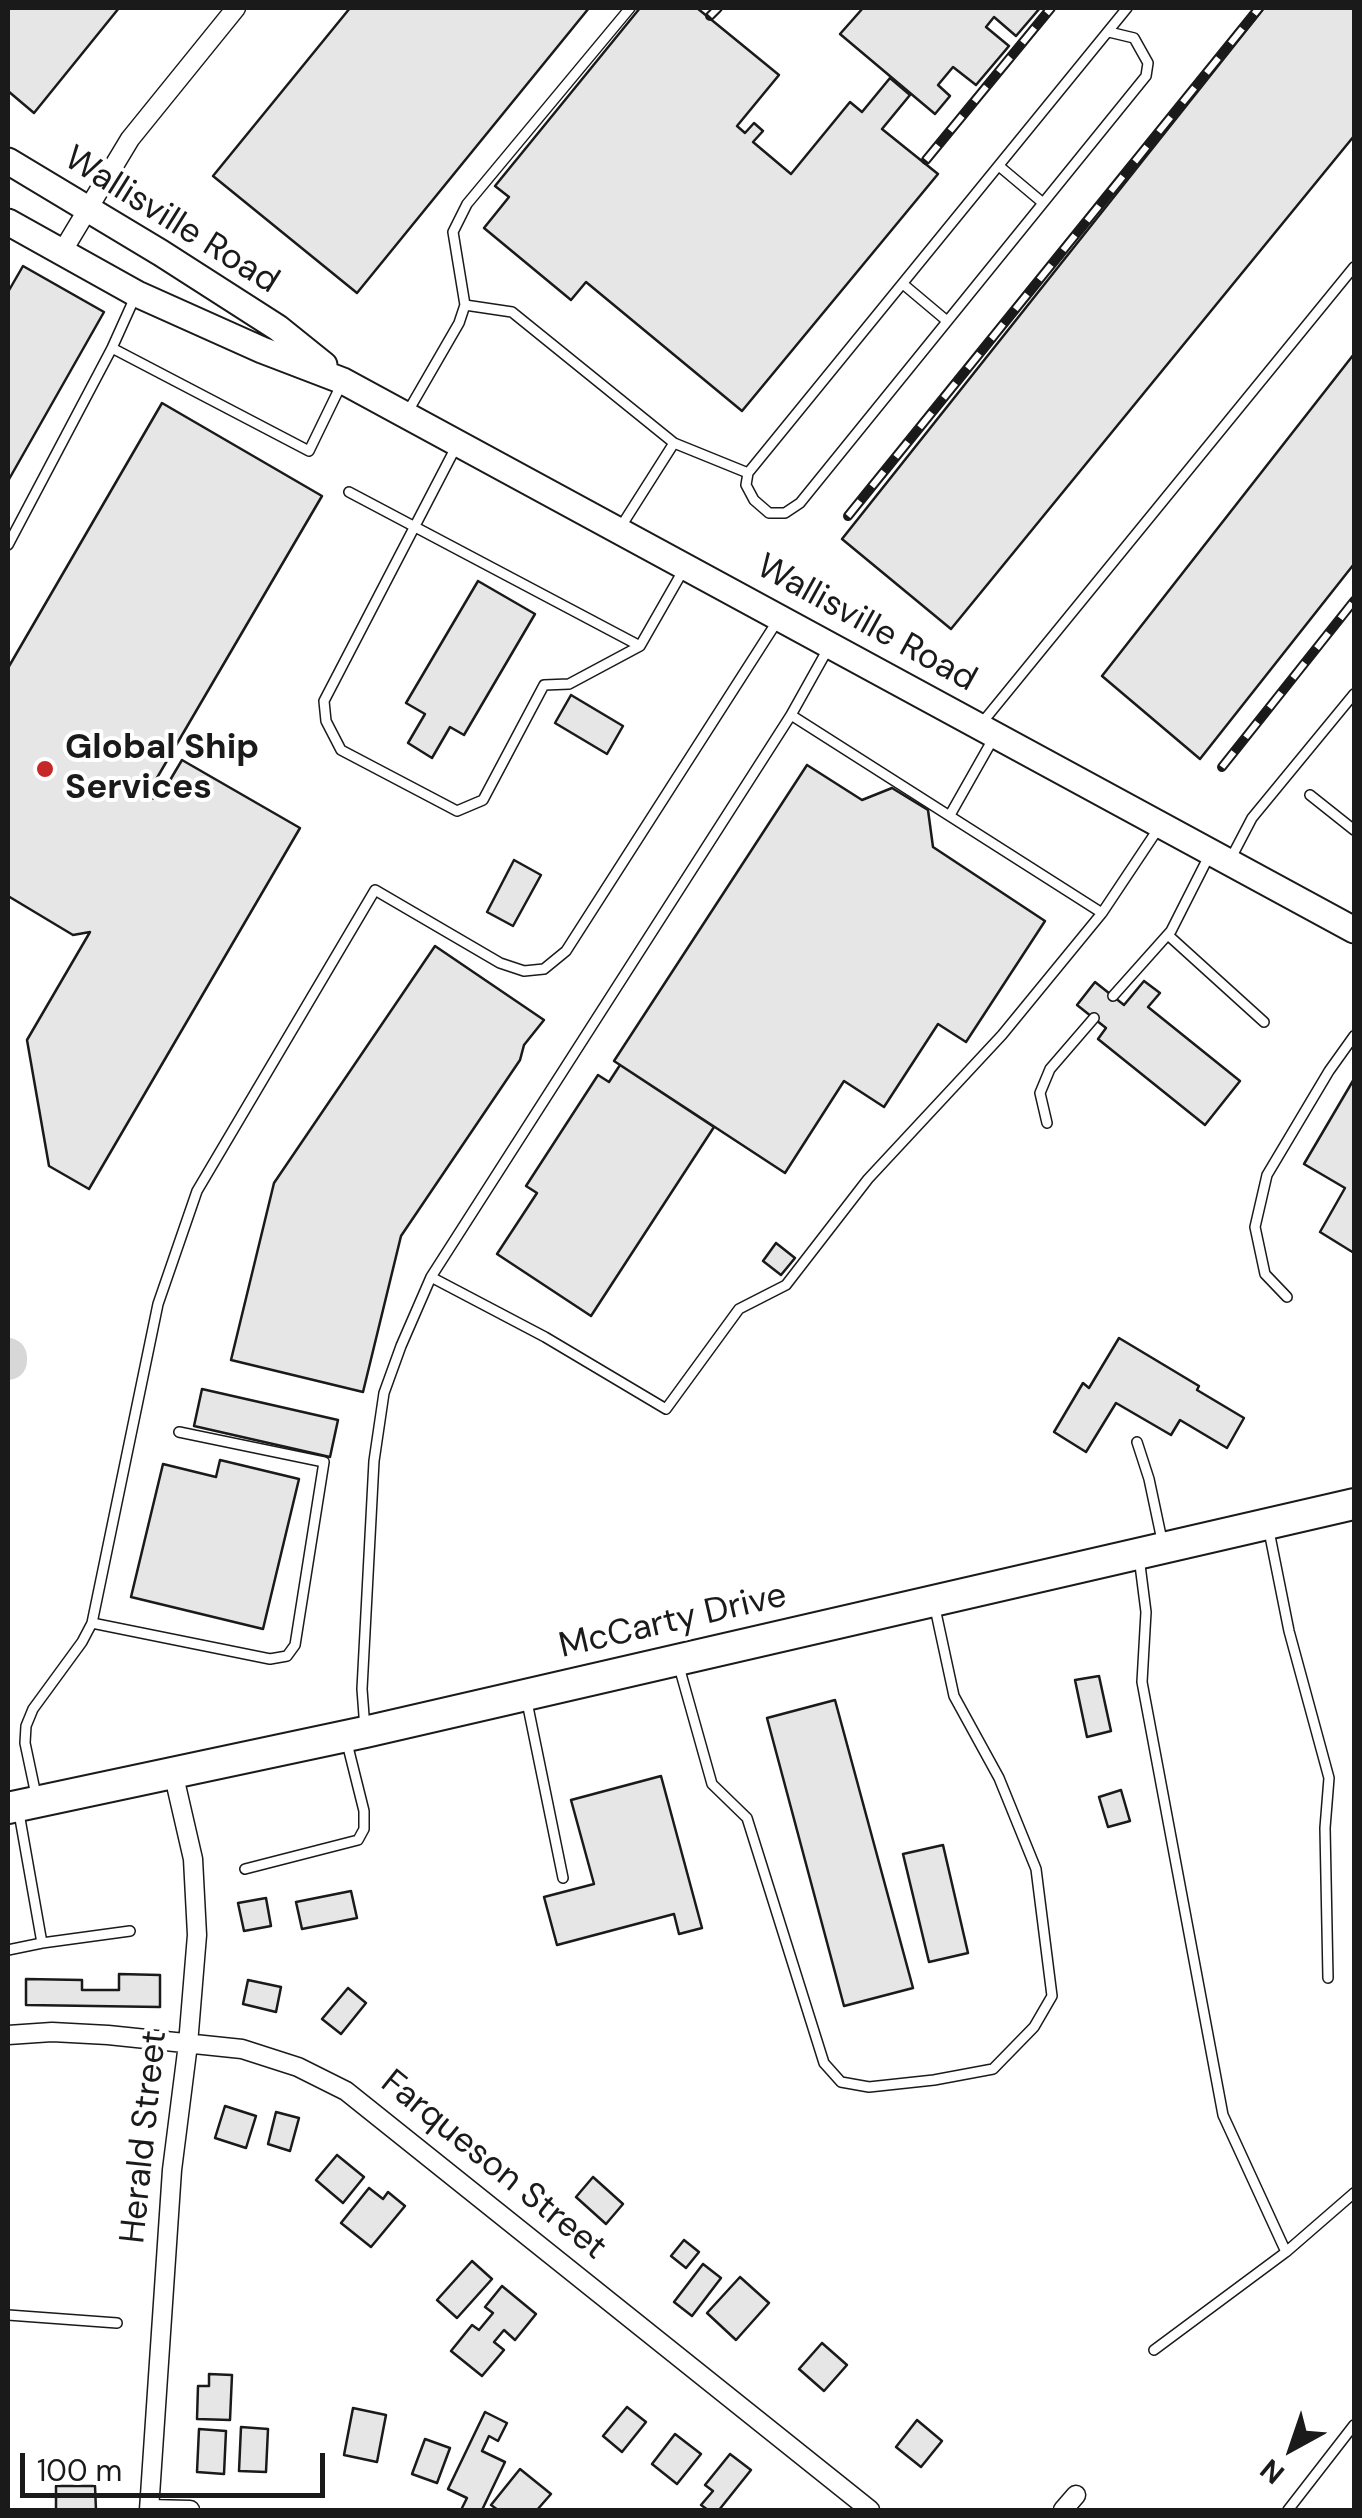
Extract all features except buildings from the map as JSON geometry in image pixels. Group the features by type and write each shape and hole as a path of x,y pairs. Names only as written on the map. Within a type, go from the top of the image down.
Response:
{"main road":[{"name":"Wallisville Road","path":"8,161 278,328 343,380"},
{"name":"Wallisville Road","path":"8,222 137,294 262,350 343,380 1354,930"},
{"name":"McCarty Drive","path":"21,1805 355,1734 1354,1504"}],"street":[{"path":"62,252 130,139 236,8"},
{"name":"Herald Street","path":"150,2510 172,2170 197,1935 193,1859 173,1772"},
{"name":"Farqueson Street","path":"8,2035 108,2035 242,2050 298,2067 346,2090 870,2510"},
{"path":"1063,2510 1076,2496"},
{"path":"150,2510 190,2510"}],"lane":[{"path":"406,415 459,323 465,305 452,232 467,204 630,8"},
{"path":"1109,32 1134,38 1148,63 1146,76 800,504 785,513 769,513 754,500 746,485 748,473 1127,8"},
{"path":"999,166 1043,203"},
{"path":"950,815 987,730 1354,268"},
{"path":"902,284 947,321"},
{"path":"9,540 137,294"},
{"path":"465,305 512,312 674,443 748,473"},
{"path":"112,348 308,452 343,380"},
{"path":"458,443 324,701 326,721 341,750 457,811 483,800 544,685 570,684 640,646 686,566"},
{"path":"618,530 674,443"},
{"path":"349,492 640,646"},
{"path":"42,1943 21,1805 26,1726 33,1709 92,1623 158,1304 197,1192 375,890 500,963 524,971 544,968 566,951 780,617"},
{"path":"245,1869 358,1840 364,1829 355,1734 362,1689 374,1460 384,1393 400,1346 432,1277 791,714 830,645"},
{"path":"1113,996 1168,935 1220,857 1354,694"},
{"path":"791,714 1102,914"},
{"path":"1310,795 1354,830"},
{"path":"432,1277 545,1337 666,1409 740,1309 786,1285 868,1179 991,1048 1102,914 1161,825"},
{"path":"1168,935 1264,1022"},
{"path":"1046,1123 1040,1093 1050,1069 1094,1018"},
{"path":"1287,1298 1265,1274 1255,1226 1267,1175 1328,1071 1354,1036"},
{"path":"92,1623 270,1659 287,1656 294,1645 324,1462 179,1432"},
{"path":"1137,1442 1150,1479 1151,1551 1142,1682 1223,2115 1286,2252"},
{"path":"1268,1524 1289,1631 1330,1778 1324,1828 1328,1978"},
{"path":"677,1660 712,1784 747,1818 824,2064 841,2082 869,2088 993,2069 1034,2027 1052,1996 1036,1870 999,1778 954,1696 933,1601"},
{"path":"526,1695 564,1878"},
{"path":"8,1950 130,1931"},
{"path":"1154,2350 1286,2252 1354,2193"},
{"path":"8,2315 117,2323"},
{"path":"1288,2510 1354,2425"}],"railway":[{"path":"710,16 718,8"},
{"path":"926,160 1051,8"},
{"path":"848,516 1259,8"},
{"path":"1222,767 1354,601"}],"place":[{"name":"Global Ship Services","path":"45,769"}]}
